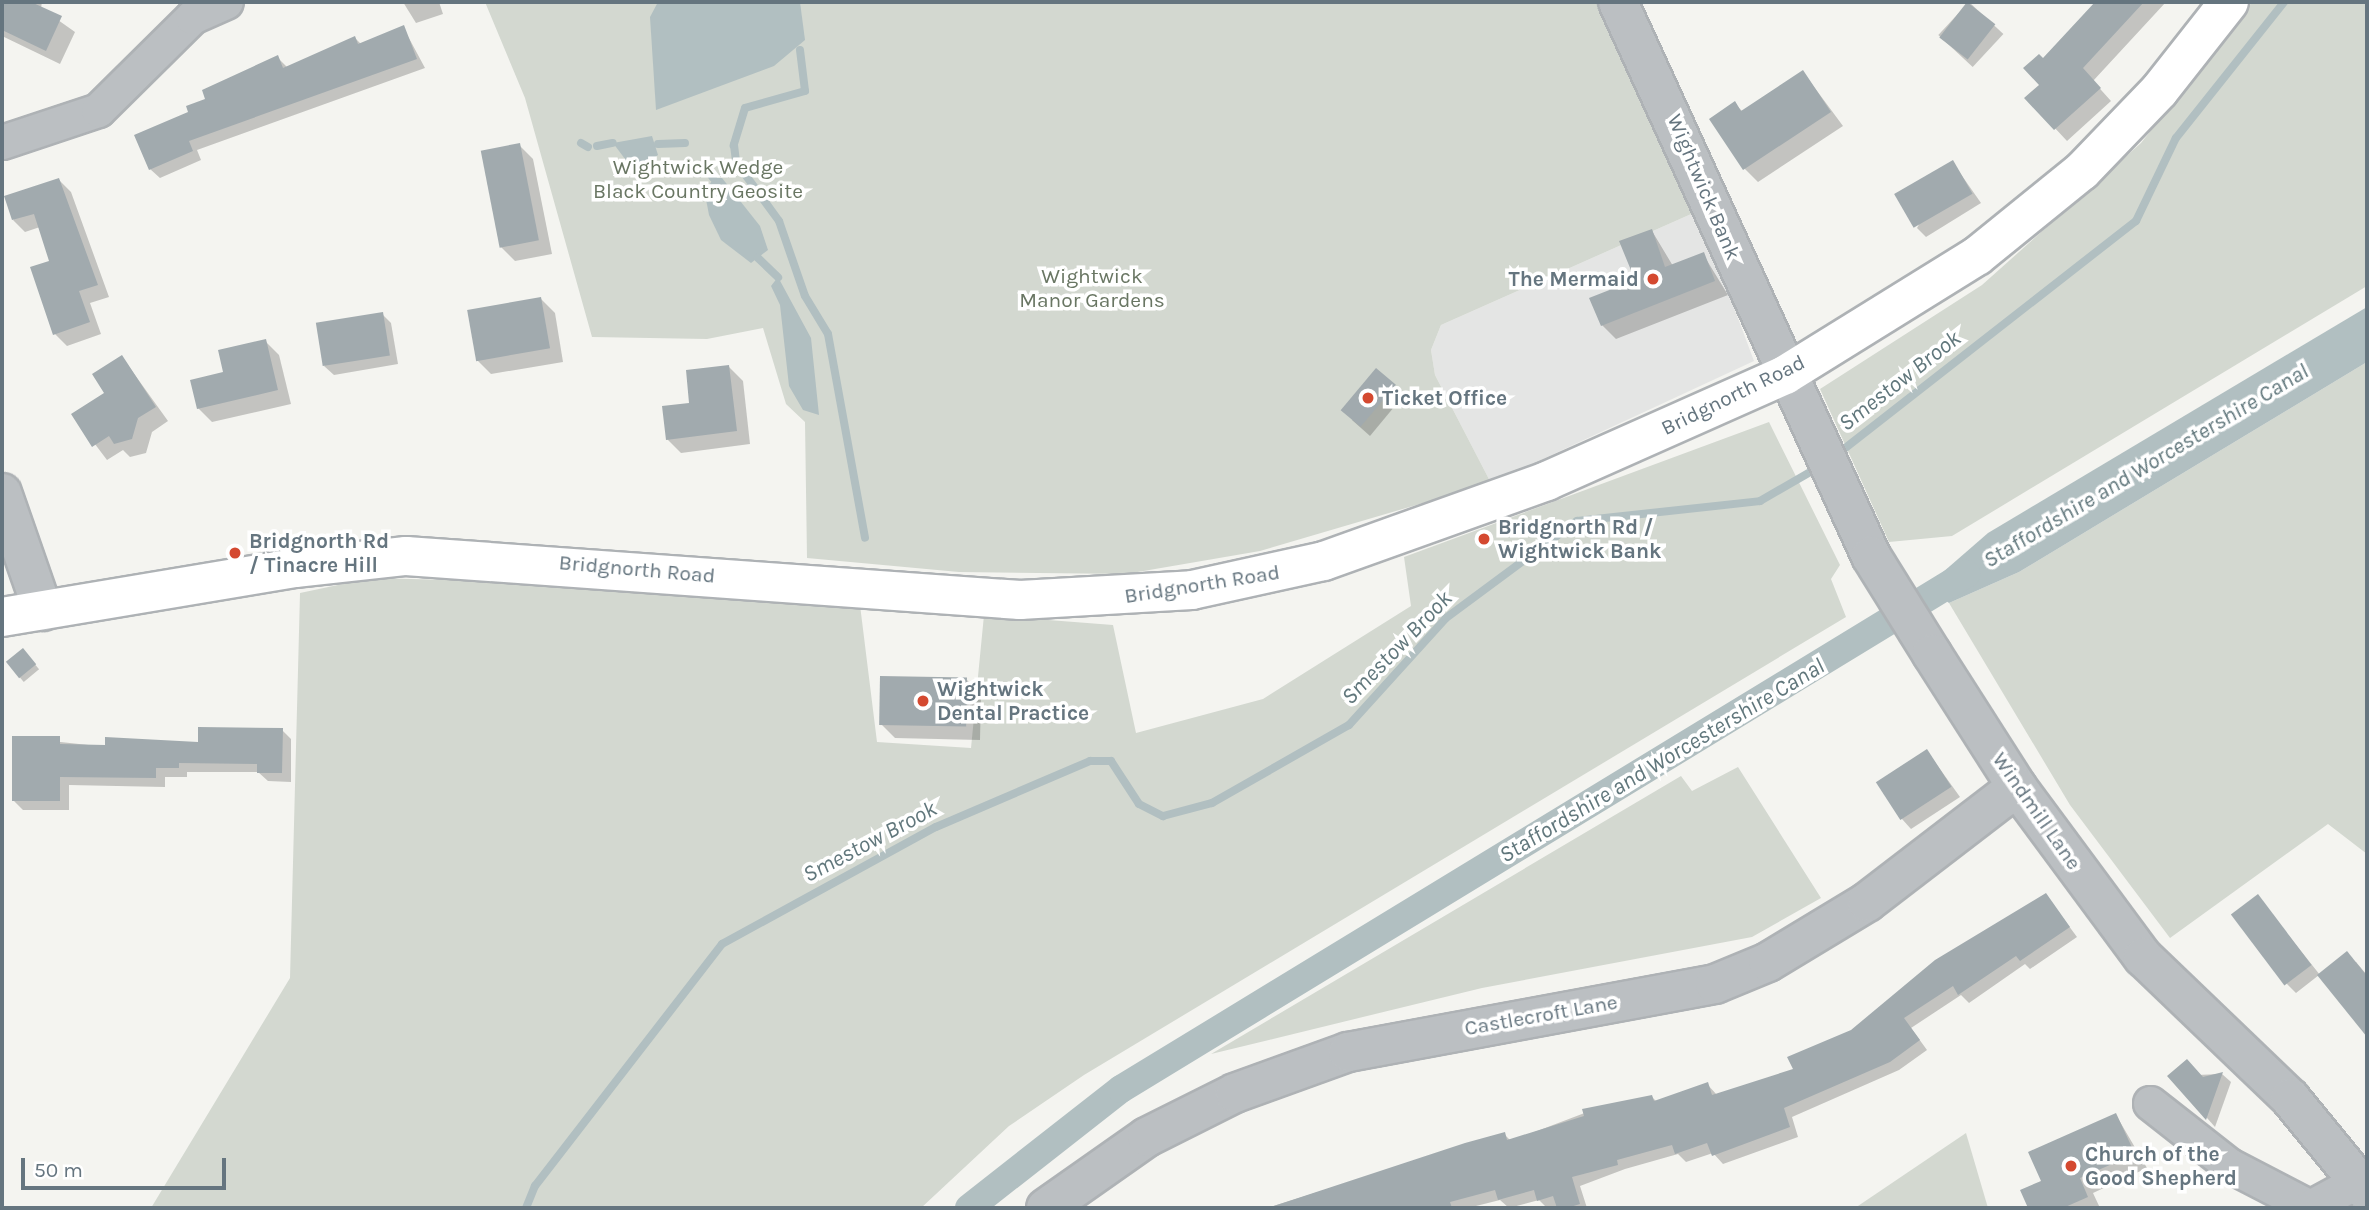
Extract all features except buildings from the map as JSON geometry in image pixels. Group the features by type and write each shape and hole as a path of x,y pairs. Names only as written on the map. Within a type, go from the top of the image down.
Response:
{"highway":[{"name":"Bridgnorth Road","path":"2,617 331,562 406,556 1020,600 1192,590 1324,561 1546,481 1785,374 1978,256 2044,207 2159,91 2229,2"}],"street":[{"path":"2,142 98,110 192,17 226,2"},
{"name":"Wightwick Bank","path":"1618,2 1785,374"},
{"name":"Windmill Lane","path":"1785,374 1871,556 2017,787 2143,957 2290,1098 2363,1186"},
{"path":"2,493 43,611"},
{"name":"Castlecroft Lane","path":"1046,1208 1147,1138 1235,1093 1348,1052 1716,984 1768,962 1857,909 2017,787"},
{"path":"2150,1103 2229,1165 2309,1208 2363,1186"}],"shaded area":[{"path":"1698,211 1754,361 1491,483 1435,375 1431,350 1441,325"}],"green space":[{"name":"Wightwick Manor Gardens","path":"485,2 1603,2 1698,211 1441,325 1431,350 1435,375 1491,483 1260,551 1126,574 959,572 807,558 805,422 786,404 763,328 707,339 592,337 525,98"},
{"path":"2252,2 2367,2 2367,286 1952,536 1889,542 1820,389 1982,285 2141,143"},
{"path":"2367,362 2367,854 2328,824 2170,938 2070,805 1949,603 2019,572"},
{"path":"1769,422 1840,565 1831,579 1846,617 1084,1075 1009,1126 921,1208 151,1208 290,978 300,593 371,578 614,584 860,605 877,742 971,748 984,615 1113,625 1136,733 1263,699 1411,606 1404,557"},
{"path":"1738,767 1821,898 1752,937 1482,988 1211,1054 1681,776 1692,791"},
{"path":"1966,1133 1988,1208 1855,1208"}],"water":[{"path":"658,2 800,2 805,40 774,66 656,110 650,17"},
{"path":"652,136 658,155 642,166 628,163 613,143"},
{"path":"713,178 722,178 760,226 768,250 751,263 721,240 709,215 705,194"},
{"path":"778,277 811,338 819,415 803,410 789,386 780,305 771,286"},
{"path":"2367,307 2367,362 2019,572 1949,603 1927,586 1988,533"}],"waterway":[{"name":"Smestow Brook","path":"1835,456 2136,221 2176,138 2284,2"},
{"path":"800,50 805,91 745,108 734,145 736,162 779,221 805,296 828,334 865,538"},
{"path":"581,143 588,147"},
{"path":"597,146 613,143"},
{"path":"658,144 685,143"},
{"path":"708,170 713,178"},
{"path":"758,258 778,277"},
{"name":"Smestow Brook","path":"526,1208 535,1186 722,944 936,827 1090,761 1111,761 1139,804 1163,816 1212,803 1349,725 1446,618 1577,521 1760,501 1819,467"},
{"name":"Staffordshire and Worcestershire Canal","path":"969,1208 1121,1089 1966,574"}],"place":[{"name":"The Mermaid","path":"1653,279"},
{"name":"Ticket Office","path":"1368,398"},
{"name":"Bridgnorth Rd / Wightwick Bank","path":"1484,539"},
{"name":"Bridgnorth Rd / Tinacre Hill","path":"235,553"},
{"name":"Wightwick Dental Practice","path":"923,701"},
{"name":"Church of the Good Shepherd","path":"2071,1166"}],"park label":[{"name":"Wightwick Wedge Black Country Geosite","path":"698,179"}]}
